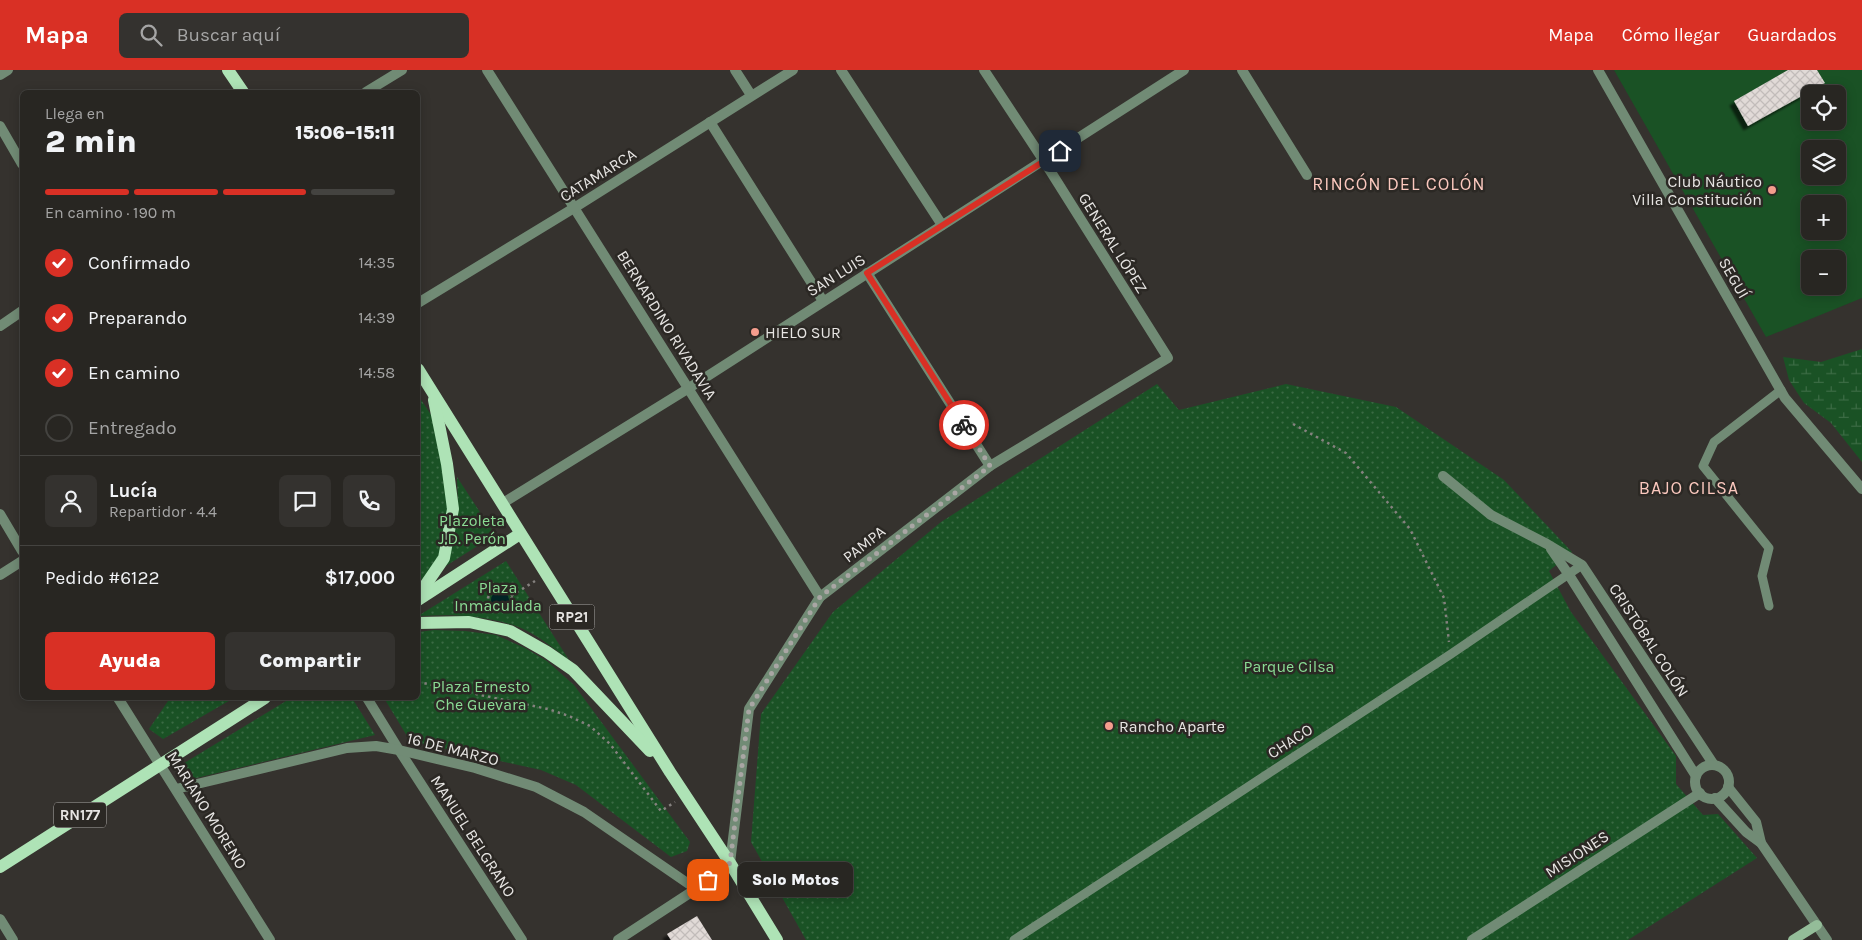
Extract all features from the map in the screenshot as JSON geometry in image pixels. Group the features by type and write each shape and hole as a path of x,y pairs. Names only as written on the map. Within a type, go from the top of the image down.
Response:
{"main road":[{"path":"228,70 242,90"},
{"name":"RP21","path":"420,372 545,574 685,796 730,863 777,940"},
{"path":"420,593 444,558 453,509 447,464 432,390"},
{"path":"420,599 520,534"},
{"path":"420,623 469,622 510,631 547,652 573,670 670,772"},
{"name":"RN177","path":"0,867 160,763 262,700"},
{"path":"1793,940 1817,925"}],"street":[{"path":"0,75 8,70"},
{"path":"369,90 402,70"},
{"name":"BERNARDINO RIVADAVIA","path":"487,70 820,597"},
{"path":"735,70 752,96"},
{"name":"CATAMARCA","path":"420,302 574,208 793,70"},
{"path":"840,70 942,225"},
{"name":"GENERAL LÓPEZ","path":"984,70 1044,161 1168,358"},
{"name":"SAN LUIS","path":"502,503 688,388 1184,70"},
{"path":"1242,70 1307,175"},
{"name":"SEGUÍ","path":"1598,70 1781,390 1802,419 1862,489"},
{"path":"710,122 823,301"},
{"path":"0,126 20,161"},
{"path":"867,273 990,466"},
{"path":"0,326 20,312"},
{"name":"PAMPA","path":"730,863 749,709 820,597 990,466 1168,358"},
{"name":"CRISTÓBAL COLÓN","path":"1442,476 1491,515 1547,544 1582,565 1714,765 1726,772 1729,782 1728,787 1756,822 1761,843"},
{"path":"0,514 20,547"},
{"name":"CRISTÓBAL COLÓN","path":"1547,544 1569,575 1696,776 1695,782 1700,793"},
{"path":"0,575 20,562"},
{"name":"MARIANO MORENO","path":"119,700 270,940"},
{"name":"MANUEL BELGRANO","path":"368,700 522,940"},
{"name":"16 DE MARZO","path":"176,789 347,748 376,746 399,750 475,768 536,787 584,812 696,889"},
{"path":"1696,776 1703,767 1714,765"},
{"path":"1700,793 1704,796 1716,798 1721,796 1728,787"},
{"name":"MISIONES","path":"1472,940 1700,793"},
{"name":"CRISTÓBAL COLÓN","path":"1716,798 1746,832 1761,843 1827,940"},
{"path":"618,940 696,889 730,863"},
{"path":"0,919 13,940"}],"lane":[{"path":"1769,606 1762,576 1769,548 1703,466 1714,442 1781,390"},
{"name":"CHACO","path":"1014,940 1451,654 1582,565"}],"path":[{"path":"1293,424 1346,453 1410,530 1444,598 1451,654"},
{"path":"511,596 545,574"},
{"path":"496,588 504,589 511,596 511,606 504,612 496,612 488,604 489,593 496,588"},
{"path":"420,682 548,709 570,716 590,726 610,744 661,811 685,796"}],"green space":[{"name":"Club Náutico Villa Constitución","path":"1614,70 1862,70 1862,298 1766,337"},
{"path":"1862,349 1862,462 1831,423 1804,403 1789,380 1783,357 1821,362"},
{"name":"Parque Cilsa","path":"1157,384 1179,410 1286,384 1396,407 1504,480 1572,552 1549,571 1571,612 1676,756 1676,784 1703,815 1718,814 1757,858 1628,940 806,940 751,842 761,714 833,612 941,522"},
{"path":"420,398 437,424 453,509 444,558 420,581"},
{"name":"Plazoleta J.D. Perón","path":"457,477 495,535 441,569 458,507"},
{"name":"Plaza Inmaculada","path":"506,561 569,660 534,634 496,620 470,616 420,615"},
{"name":"Plaza Ernesto Che Guevara","path":"434,630 465,631 496,635 525,648 547,661 574,685 690,842 687,851 671,857 576,785 541,770 410,741 385,700 420,700 420,632"},
{"path":"169,700 231,700 163,739 149,729"},
{"path":"288,700 353,700 375,735 184,781 181,765"}],"water":[{"path":"500,591 506,594 509,600 506,606 500,609 494,606 491,600 494,594"}],"building":[{"path":"1788,70 1817,70 1825,83 1821,85 1801,85 1801,96 1748,126 1734,101"},
{"path":"697,916 712,940 671,940 667,934"}],"way so far":[{"path":"708,880 730,863 749,709 820,597 990,466 964,425"}],"place":[{"name":"Club Náutico Villa Constitución","path":"1772,190"},
{"name":"HIELO SUR","path":"755,332"},
{"name":"Rancho Aparte","path":"1109,726"},
{"name":"Solo Motos","path":"708,880"}],"district":[{"name":"RINCÓN DEL COLÓN","path":"1399,184"},
{"name":"BAJO CILSA","path":"1689,488"}],"route":[{"path":"964,425 867,273 1060,151"}]}
